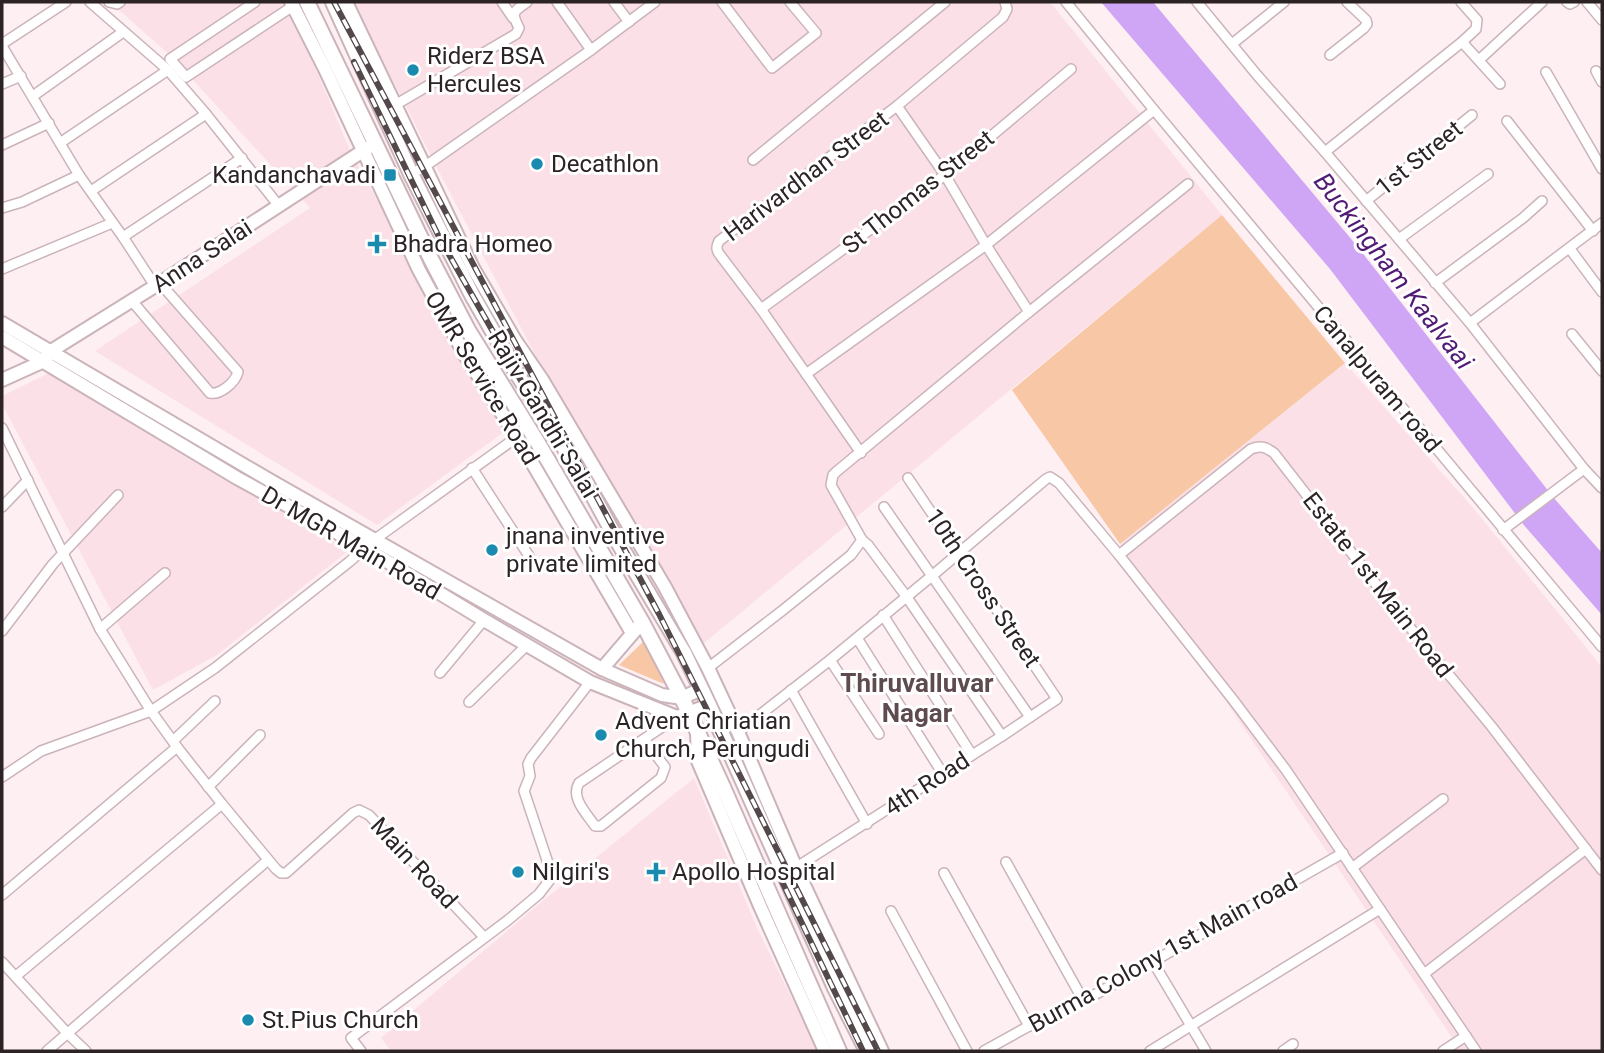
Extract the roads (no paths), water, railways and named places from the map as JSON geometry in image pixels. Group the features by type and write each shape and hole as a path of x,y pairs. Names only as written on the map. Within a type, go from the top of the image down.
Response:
{"main road":[{"name":"Rajiv Gandhi Salai","path":"333,2 383,112 418,171 472,295 516,372 583,477 684,653 791,871 835,988 867,1051"},
{"name":"Rajiv Gandhi Salai","path":"297,3 369,147 468,330 538,443 637,627 682,698 683,716 697,731 761,872 774,921 839,1051"}],"street":[{"path":"66,2 2,45 79,175 112,223 158,285 238,372 236,377 219,392 210,393 132,301"},
{"path":"90,2 168,71 279,206"},
{"path":"109,2 120,2"},
{"path":"255,2 170,58 186,77 297,3"},
{"path":"346,2 396,105 418,171 515,340 543,381 665,587 708,668 738,732 791,871 882,1051"},
{"path":"383,112 516,34 519,28 502,2"},
{"path":"513,18 514,12 527,2"},
{"path":"557,2 591,50"},
{"path":"614,2 629,22"},
{"path":"418,171 655,2"},
{"path":"722,2 772,68 816,33 790,2"},
{"path":"753,160 944,2"},
{"name":"Harivardhan Street","path":"861,453 716,245 897,106 1003,17 1007,9 1005,2"},
{"name":"Canalpuram road","path":"1066,2 1602,648"},
{"path":"1197,2 1470,323 1584,469 1602,487"},
{"path":"1232,44 1284,2"},
{"path":"1330,55 1367,24 1347,2"},
{"path":"1325,152 1476,29 1477,20 1461,2"},
{"path":"1479,60 1542,2"},
{"path":"1567,2 1574,2"},
{"path":"1587,2 1602,20"},
{"path":"33,96 123,32"},
{"path":"1462,42 1500,84"},
{"name":"St Thomas Street","path":"761,310 945,175 1071,69"},
{"path":"60,143 168,71"},
{"path":"1596,71 1602,82"},
{"path":"1546,72 1602,168"},
{"path":"2,84 21,76"},
{"path":"897,106 945,175 1029,312"},
{"path":"806,374 986,245 1154,110"},
{"path":"91,191 206,114"},
{"name":"1st Street","path":"1366,201 1472,115"},
{"path":"1507,121 1592,231"},
{"path":"2,145 49,123"},
{"name":"Anna Salai","path":"2,380 48,356 369,147"},
{"name":"OMR Service Road","path":"369,147 419,270 466,355 637,627"},
{"path":"123,237 242,158"},
{"path":"1399,239 1488,174"},
{"path":"2,208 22,202 79,175"},
{"path":"1002,736 906,596 862,540 831,485 833,475 1188,184"},
{"path":"1435,283 1542,201"},
{"path":"2,269 112,223"},
{"path":"1470,323 1602,223"},
{"path":"1570,248 1601,290"},
{"name":"Dr MGR Main Road","path":"2,323 48,356 237,478 370,544 602,669 662,695 682,698"},
{"path":"1572,334 1602,371"},
{"name":"Dr MGR Main Road","path":"2,337 48,356"},
{"path":"2,428 100,629 151,711 268,860 47,1051"},
{"path":"4,771 41,751 151,711 215,668 370,544 517,437"},
{"name":"Estate 1st Main Road","path":"1119,555 1251,449 1262,446 1269,449 1492,727 1602,870"},
{"path":"472,468 530,556"},
{"path":"1503,530 1584,469"},
{"path":"738,732 933,576 1050,477 1059,483 1119,555 1270,749 1476,1051"},
{"name":"10th Cross Street","path":"908,478 1057,699"},
{"path":"2,508 28,480"},
{"path":"2,631 53,564 118,495"},
{"path":"884,507 1030,718"},
{"path":"708,668 851,555 862,540"},
{"name":"Dr MGR Main Road","path":"370,544 484,620 590,682 683,716"},
{"path":"100,629 165,573"},
{"path":"883,615 972,755"},
{"path":"440,673 484,620"},
{"path":"602,669 637,627"},
{"path":"857,638 943,774"},
{"path":"469,702 527,645"},
{"path":"830,660 879,734"},
{"path":"361,1051 351,1038 539,894 549,881 551,873 524,791 530,776 528,764 590,682"},
{"path":"682,698 701,689"},
{"path":"791,690 867,824"},
{"name":"4th Road","path":"791,871 1057,699"},
{"path":"2,895 175,744 215,701"},
{"path":"644,739 664,767 661,778 601,826 595,826 576,798 575,789 579,783 644,739 683,716 709,705"},
{"path":"208,786 260,735"},
{"path":"1352,868 1443,799"},
{"path":"16,976 222,804"},
{"name":"Main Road","path":"268,860 281,873 286,873 353,813 363,810 484,937"},
{"path":"1424,974 1586,849"},
{"name":"Burma Colony 1st Main road","path":"984,1051 1153,962 1343,853"},
{"path":"1006,862 1083,1000"},
{"path":"944,873 1030,1026"},
{"path":"1150,1051 1380,909"},
{"path":"891,911 967,1051"},
{"path":"774,921 825,1051"},
{"path":"2,962 86,1051"},
{"path":"1153,962 1206,1051"},
{"path":"1443,1051 1466,1036"},
{"path":"1283,1051 1293,1044"}],"railway":[{"path":"334,2 659,614 878,1051"},
{"path":"354,62 440,239 551,433"},
{"path":"777,871 863,1051"}],"place":[{"name":"Riderz BSA Hercules","path":"413,70"},
{"name":"Decathlon","path":"537,164"},
{"name":"Kandanchavadi","path":"390,175"},
{"name":"Bhadra Homeo","path":"377,244"},
{"name":"jnana inventive private limited","path":"492,550"},
{"name":"Advent Chriatian Church, Perungudi","path":"601,735"},
{"name":"Nilgiri's","path":"518,872"},
{"name":"Apollo Hospital","path":"656,872"},
{"name":"St.Pius Church","path":"248,1020"}],"district":[{"name":"Thiruvalluvar Nagar","path":"917,698"}],"water label":[{"name":"Buckingham Kaalvaai","path":"1394,271"}]}
